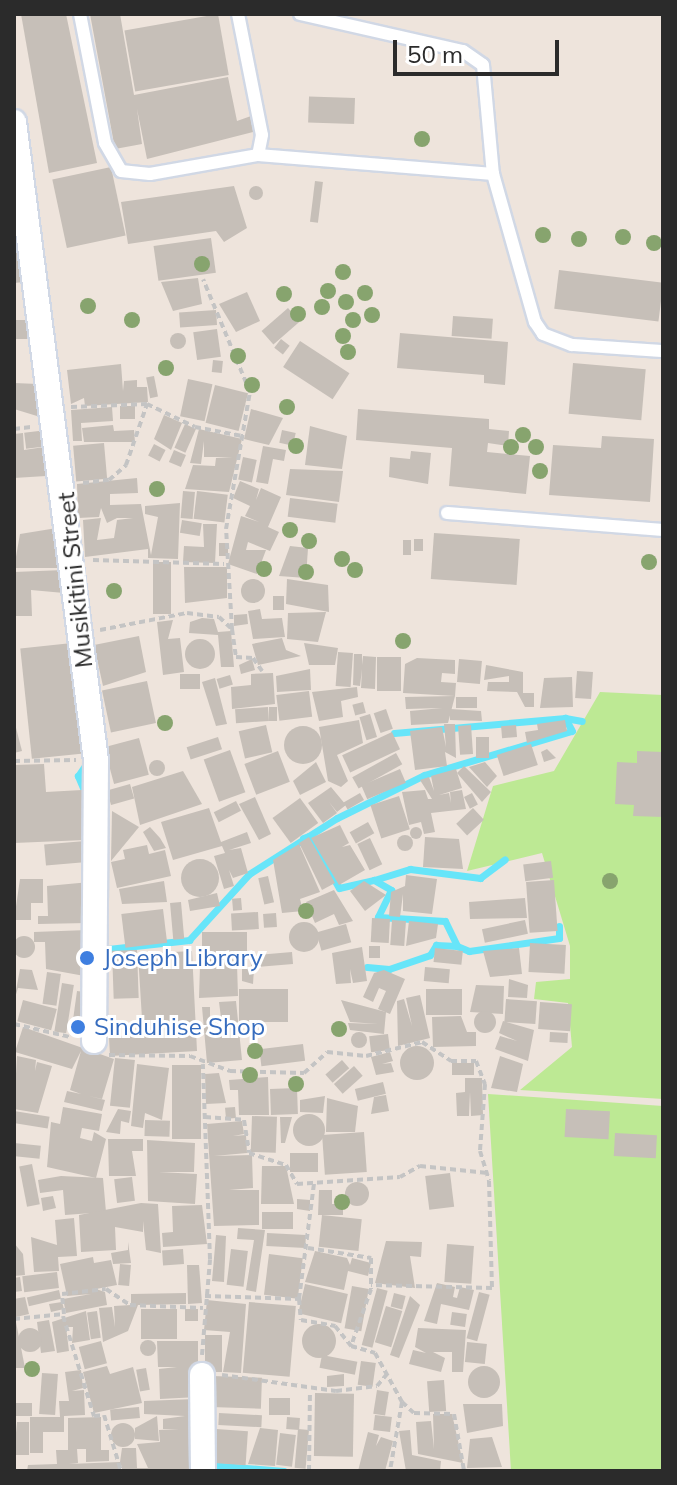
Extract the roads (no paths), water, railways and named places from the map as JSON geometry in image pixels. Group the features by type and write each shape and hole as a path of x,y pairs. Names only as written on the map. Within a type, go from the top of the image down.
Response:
{"street":[{"name":"Musikitini Street","path":"14,122 64,485 96,760 94,1041"},
{"path":"202,1375 203,1471"}],"lane":[{"path":"80,14 105,143 121,171 150,174 258,155 493,174"},
{"path":"238,14 260,124 258,155"},
{"path":"300,14 463,51 483,65 493,174 543,334 572,345 663,351"},
{"path":"447,513 663,530"}],"waterway":[{"path":"394,733 565,718"},
{"path":"99,950 189,940 249,874 337,818 424,775 572,731 565,718 582,721"},
{"path":"86,795 78,776 90,758"},
{"path":"303,838 309,836 339,888 374,880 391,890 378,917 445,921 457,946 469,951 559,938 559,926"},
{"path":"374,880 410,869 480,878 505,859"},
{"path":"367,967 389,969 430,955 436,945 457,946"},
{"path":"209,1465 284,1471"}],"place":[{"name":"Joseph Library","path":"87,958"},
{"name":"Sinduhise Shop","path":"78,1027"}]}
